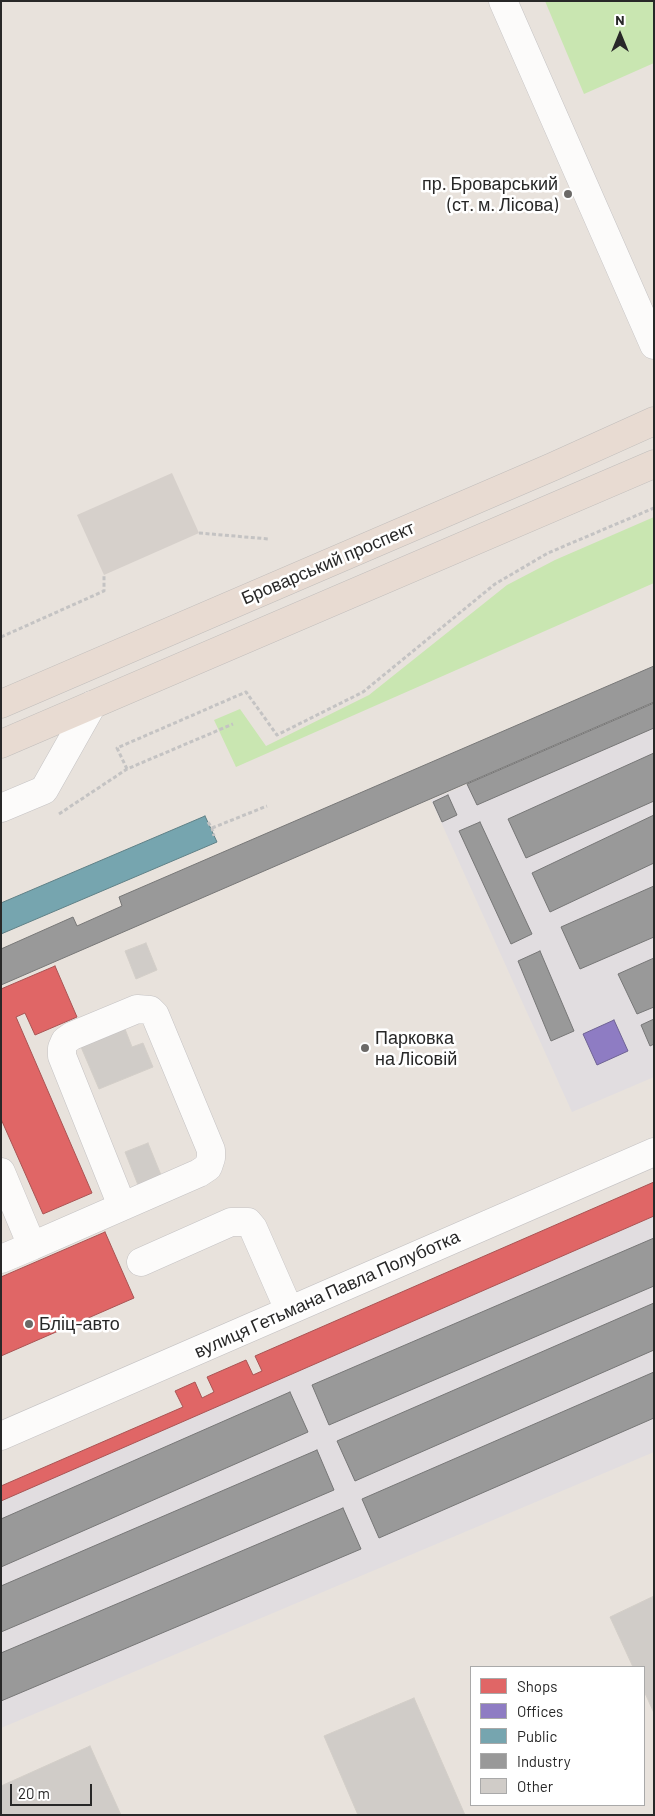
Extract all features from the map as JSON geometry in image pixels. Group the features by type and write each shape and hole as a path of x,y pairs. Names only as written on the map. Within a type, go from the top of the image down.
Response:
{"highway":[{"name":"Броварський проспект","path":"1,704 552,467 654,421"},
{"name":"Броварський проспект","path":"1,744 654,464"}],"street":[{"path":"503,1 654,345"},
{"path":"1,808 44,790 92,705"},
{"path":"1,1259 199,1173 208,1167 212,1158 211,1150 155,1015 150,1010 144,1008 137,1009 72,1036 65,1041 62,1048 62,1056 122,1206"},
{"name":"вулиця Гетьмана Павла Полуботка","path":"1,1436 654,1152"},
{"path":"1,1172 32,1246"},
{"path":"141,1262 231,1222 248,1222 253,1228 289,1310"}],"path":[{"path":"126,769 117,748 246,692 277,735 364,692 495,584 548,553 654,508"},
{"path":"199,533 269,539"},
{"path":"1,637 104,591 104,575"},
{"path":"56,816 65,812 126,769 233,724"},
{"path":"212,828 267,806"},
{"path":"208,822 214,836"}],"shaded area":[{"path":"172,473 199,533 104,575 77,515"},
{"path":"654,703 654,1077 572,1112 431,800"},
{"path":"654,1216 654,1452 1,1728 1,1501"}],"green space":[{"path":"545,1 654,1 654,63 584,94"},
{"path":"654,517 654,583 236,767 214,720 240,709 266,746 369,695 507,585 555,560"}],"building: Shops":[{"path":"55,966 77,1017 35,1035 25,1013 16,1017 92,1193 43,1214 1,1119 1,989"},
{"path":"654,1182 654,1216 1,1501 1,1486 183,1407 175,1391 195,1382 202,1398 214,1392 207,1377 246,1360 253,1375 262,1371 255,1356"},
{"path":"105,1232 134,1298 1,1356 1,1277"}],"building: Offices":[{"path":"614,1020 628,1051 597,1065 583,1034"}],"building: Public":[{"path":"205,816 217,842 1,934 1,903"}],"building: Industry":[{"path":"654,666 654,702 1,985 1,949 73,917 77,926 122,906 119,897"},
{"path":"654,703 654,728 477,805 467,784"},
{"path":"654,753 654,801 526,858 508,819"},
{"path":"448,795 457,815 442,822 433,802"},
{"path":"654,815 654,863 550,912 532,873"},
{"path":"480,822 532,934 511,944 459,831"},
{"path":"654,886 654,937 580,969 561,927"},
{"path":"540,951 574,1031 551,1041 518,961"},
{"path":"654,958 654,1007 637,1014 618,974"},
{"path":"654,1019 654,1044 650,1046 641,1025"},
{"path":"654,1238 654,1286 329,1425 312,1385"},
{"path":"654,1303 654,1350 355,1481 337,1441"},
{"path":"654,1372 654,1418 379,1538 362,1499"},
{"path":"290,1392 308,1432 1,1567 1,1519"},
{"path":"317,1450 334,1490 1,1632 1,1586"},
{"path":"343,1508 361,1549 1,1701 1,1653"}],"building: Other":[{"path":"146,943 157,970 136,979 125,951"},
{"path":"125,1029 132,1047 143,1043 153,1067 99,1089 81,1047"},
{"path":"148,1143 161,1175 138,1185 125,1152"},
{"path":"654,1596 654,1713 645,1693 645,1666 633,1666 610,1617"},
{"path":"414,1698 465,1815 358,1815 324,1736"},
{"path":"90,1746 121,1815 1,1815 1,1786"}],"place":[{"name":"пр. Броварський (ст. м. Лісова)","path":"568,194"},
{"name":"Парковка на Лісовій","path":"365,1048"},
{"name":"Бліц-авто","path":"29,1324"}]}
